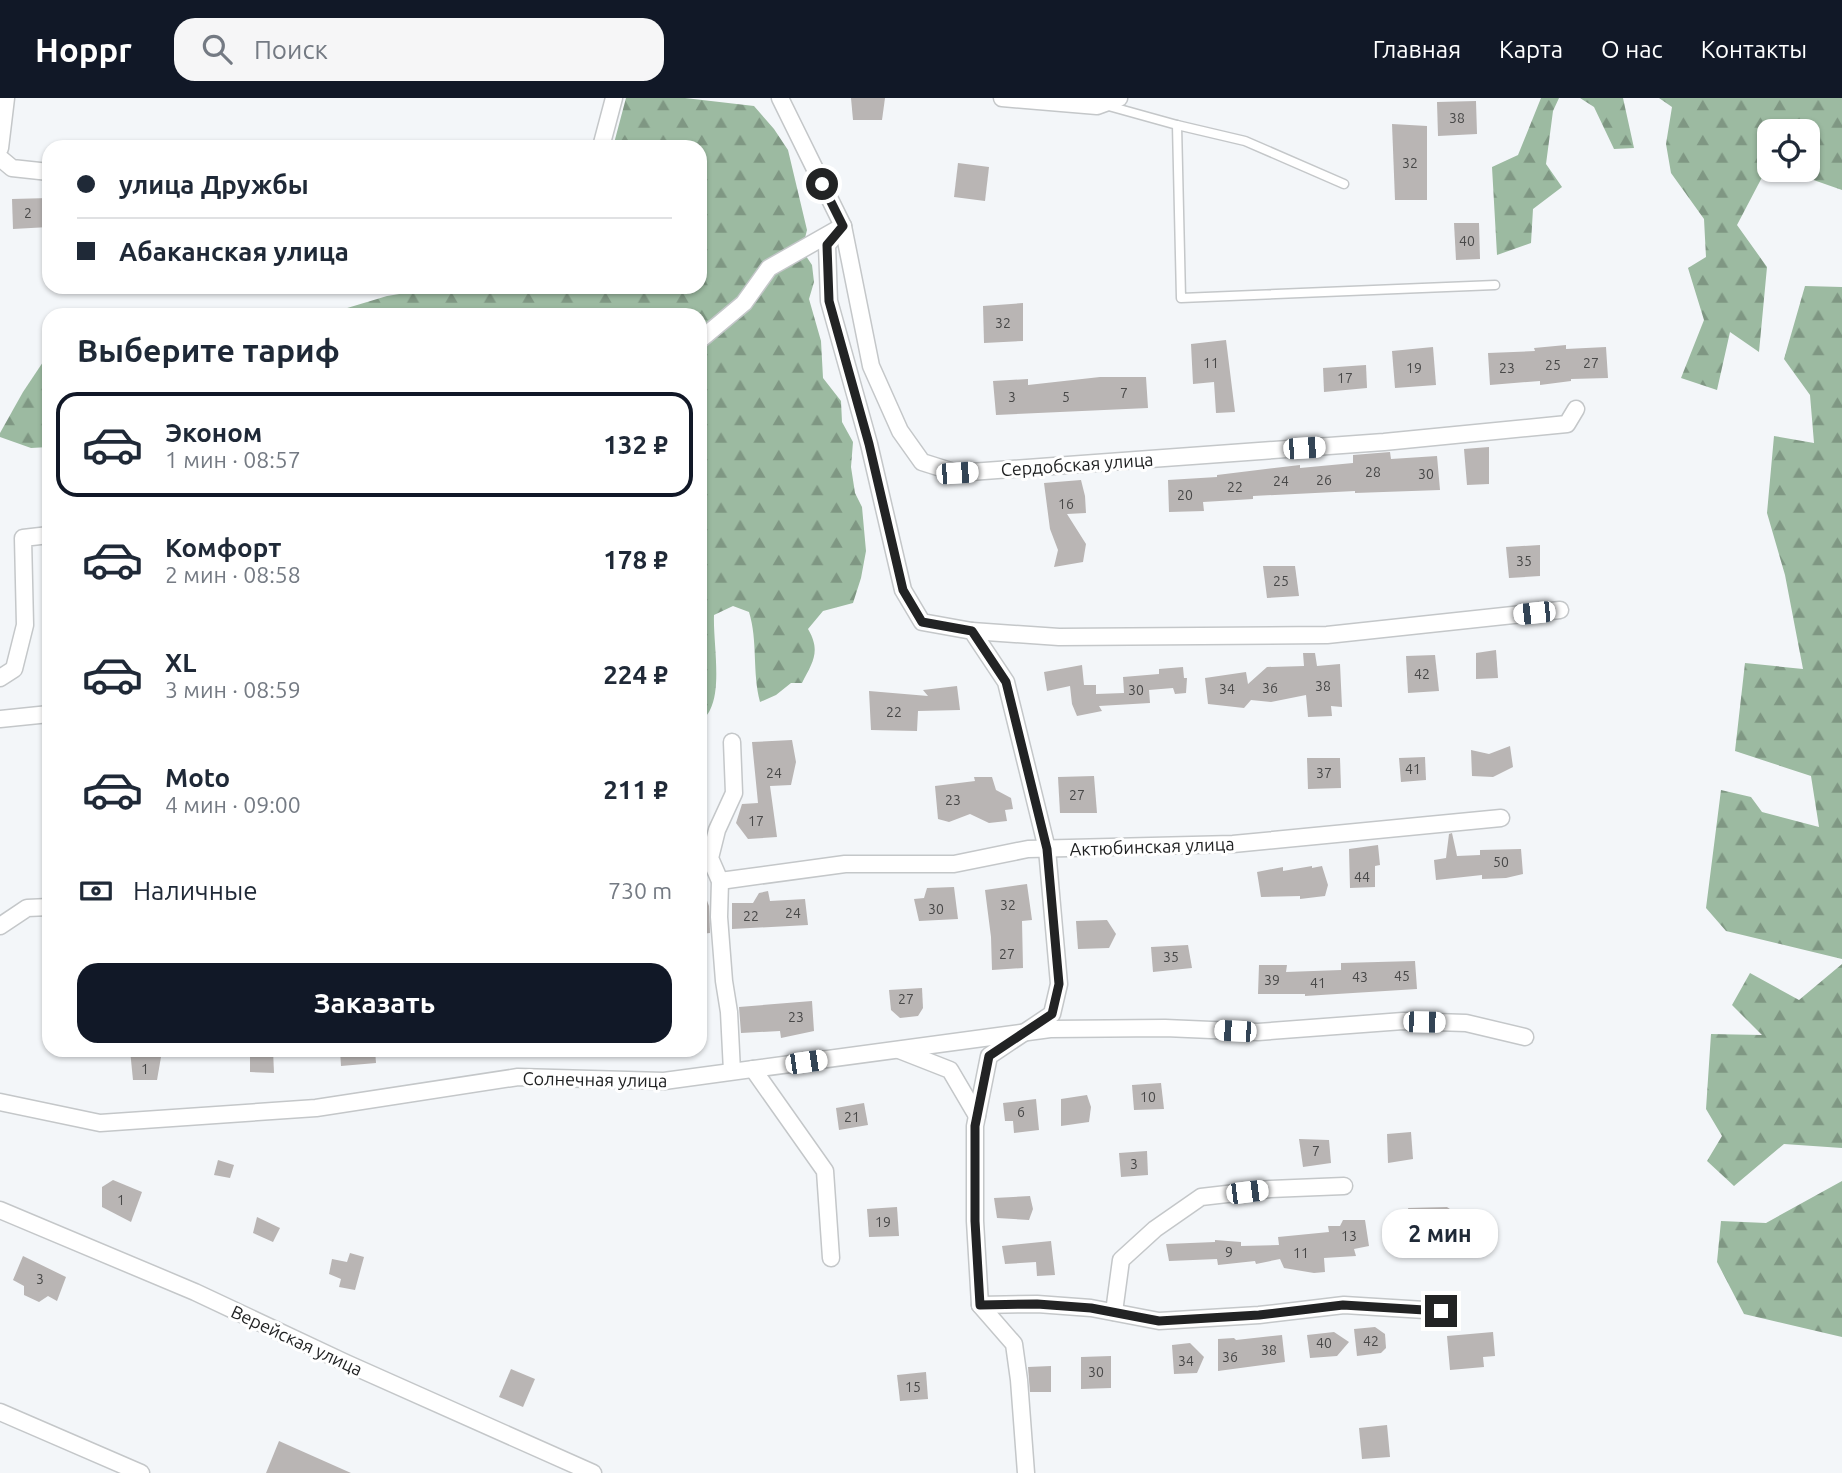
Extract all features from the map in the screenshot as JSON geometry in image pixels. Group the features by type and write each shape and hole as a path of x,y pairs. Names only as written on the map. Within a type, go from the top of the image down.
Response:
{"street":[{"path":"0,149 5,98"},
{"path":"603,140 614,98"},
{"path":"780,98 843,226"},
{"path":"1002,98 1097,106 1119,98"},
{"path":"0,158 12,168 42,171"},
{"path":"707,334 744,303 769,268 843,226"},
{"path":"843,226 827,245 829,301 869,444 903,590 922,622 972,631 1059,637 1327,635 1560,610"},
{"name":"Сердобская улица","path":"843,226 871,366 900,431 922,462 957,473 1384,442 1567,424 1577,409"},
{"path":"0,678 14,669 25,625 23,538 42,536"},
{"path":"972,631 1006,682 1047,849 1059,984 1052,1014 989,1056 975,1126 975,1221 980,1305 1014,1344 1026,1473"},
{"path":"0,719 42,715"},
{"path":"732,742 734,793 717,830 710,858 720,881 719,917 732,1071"},
{"name":"Актюбинская улица","path":"720,881 845,864 954,864 1028,849 1233,844 1501,818"},
{"path":"0,926 27,908 42,907"},
{"name":"Солнечная улица","path":"0,1102 100,1123 316,1108 517,1077 664,1081 1024,1031 1166,1028 1258,1032 1403,1021 1466,1023 1525,1037"},
{"path":"897,1049 950,1070 977,1116"},
{"path":"753,1069 825,1171 831,1258"},
{"path":"1114,1312 1121,1260 1155,1229 1201,1197 1269,1189 1344,1186"},
{"name":"Верейская улица","path":"0,1210 195,1292 346,1363 593,1473"},
{"path":"980,1305 1037,1304 1114,1312 1159,1321 1259,1315 1343,1305 1441,1311"},
{"path":"0,1412 141,1473"}],"lane":[{"path":"1102,104 1245,141 1344,184"},
{"path":"1177,125 1181,298 1496,285"}],"green space":[{"path":"626,98 685,98 754,106 774,129 788,150 807,230 802,250 812,265 814,282 809,299 821,341 823,378 841,401 842,422 853,442 851,467 855,493 862,507 866,551 853,603 823,611 808,629 815,650 802,683 791,683 776,695 760,702 749,612 733,606 714,615 716,689 707,715 707,308 347,308 399,294 707,294 707,140 615,140"},
{"path":"1541,98 1559,98 1553,111 1546,164 1562,187 1533,209 1531,243 1497,255 1492,167 1518,155"},
{"path":"1580,98 1623,98 1634,148 1614,149 1594,107"},
{"path":"1659,98 1842,98 1842,190 1819,182 1820,119 1757,119 1757,182 1760,182 1737,225 1767,267 1759,352 1730,332 1717,390 1681,378 1704,320 1688,268 1706,257 1704,219 1671,173 1666,144 1672,107"},
{"path":"1805,286 1842,287 1842,959 1726,931 1706,908 1721,790 1751,797 1762,812 1819,827 1811,776 1735,751 1745,663 1803,669 1785,575 1767,513 1774,436 1814,443 1810,395 1784,359"},
{"path":"42,364 42,447 31,448 0,437 23,392"},
{"path":"1842,964 1842,1148 1784,1144 1734,1186 1707,1161 1722,1136 1706,1109 1711,1034 1762,1035 1732,1005 1750,973 1799,1000"},
{"path":"1842,1181 1842,1337 1744,1314 1717,1262 1721,1221 1766,1223"}],"building":[{"path":"851,98 885,98 882,120 853,120"},
{"path":"1476,101 1477,134 1438,136 1437,102"},
{"path":"1392,124 1427,126 1427,200 1395,200"},
{"path":"958,163 989,167 985,201 954,197"},
{"path":"42,198 42,227 13,229 12,199"},
{"path":"1454,223 1479,223 1480,259 1456,260"},
{"path":"1023,303 1023,341 984,343 983,306"},
{"path":"1226,340 1235,412 1216,413 1214,382 1193,384 1191,344"},
{"path":"1566,345 1566,349 1606,347 1608,378 1571,379 1540,385 1540,381 1490,385 1488,353 1535,351 1534,348"},
{"path":"1433,347 1436,385 1395,388 1392,351"},
{"path":"1366,365 1367,388 1324,392 1323,368"},
{"path":"1100,377 1146,377 1148,408 996,415 993,381 1028,379 1028,385"},
{"path":"1489,447 1489,484 1467,485 1464,449"},
{"path":"1390,452 1391,459 1437,456 1440,490 1253,496 1253,499 1203,502 1204,511 1169,512 1168,480 1217,477 1300,465 1300,468 1353,463 1353,455"},
{"path":"1081,480 1086,513 1067,514 1086,544 1083,562 1054,567 1058,550 1050,529 1044,483"},
{"path":"1540,545 1540,576 1509,578 1506,547"},
{"path":"1263,566 1295,566 1299,596 1267,598"},
{"path":"1496,650 1498,678 1476,679 1476,653"},
{"path":"1303,653 1315,653 1317,666 1340,664 1342,707 1331,706 1332,716 1308,717 1306,695 1271,702 1251,700 1244,708 1208,704 1205,678 1246,672 1248,684 1267,667 1304,666"},
{"path":"1435,655 1439,691 1408,693 1406,656"},
{"path":"1082,665 1084,685 1096,685 1096,694 1124,693 1123,677 1159,674 1159,669 1183,667 1184,678 1187,678 1186,693 1175,694 1173,688 1149,690 1150,703 1099,706 1102,711 1077,716 1072,704 1070,686 1047,691 1044,672"},
{"path":"957,686 960,710 918,711 917,731 871,730 869,691 928,696 923,690"},
{"path":"792,740 796,762 791,785 770,786 777,837 748,839 736,823 742,804 758,803 752,742"},
{"path":"1510,746 1513,767 1493,777 1472,776 1471,750 1489,754"},
{"path":"1425,757 1426,780 1401,782 1399,758"},
{"path":"1307,758 1340,758 1341,788 1308,789"},
{"path":"1094,776 1097,813 1060,813 1058,777"},
{"path":"974,777 992,777 996,790 1011,798 1013,809 1005,810 1007,821 989,823 970,814 949,822 938,819 935,786 975,781"},
{"path":"1452,833 1457,856 1480,855 1480,850 1521,849 1523,874 1506,878 1482,879 1482,875 1436,880 1434,860 1446,858 1449,834"},
{"path":"1378,845 1380,865 1375,866 1375,887 1350,888 1349,849"},
{"path":"1322,866 1328,885 1325,896 1300,899 1300,896 1261,897 1257,872 1283,867 1283,871"},
{"path":"1027,884 1032,920 1022,921 1023,968 992,970 985,890"},
{"path":"954,887 958,919 919,921 914,899 924,898 927,888"},
{"path":"768,891 770,901 805,899 808,925 732,929 732,903 753,903 759,893"},
{"path":"707,901 709,906 710,933 707,933"},
{"path":"1107,920 1116,934 1109,948 1078,949 1076,921"},
{"path":"1188,945 1192,968 1153,972 1151,947"},
{"path":"1415,961 1417,989 1305,996 1258,994 1259,965 1287,965 1286,972 1341,970 1341,963"},
{"path":"922,988 923,1008 918,1016 900,1018 891,1010 889,990"},
{"path":"812,1001 814,1031 781,1038 780,1031 741,1033 739,1007"},
{"path":"131,1057 161,1057 157,1080 133,1080"},
{"path":"250,1057 273,1057 274,1073 250,1072"},
{"path":"340,1057 376,1057 376,1063 341,1066"},
{"path":"1161,1083 1164,1109 1134,1110 1132,1085"},
{"path":"1087,1095 1091,1107 1089,1122 1061,1126 1061,1099"},
{"path":"1036,1099 1039,1130 1014,1133 1013,1121 1005,1121 1003,1103"},
{"path":"864,1103 868,1125 839,1130 836,1108"},
{"path":"1411,1132 1413,1159 1388,1163 1387,1134"},
{"path":"1299,1139 1329,1140 1331,1163 1303,1167"},
{"path":"1147,1151 1148,1175 1121,1177 1119,1153"},
{"path":"218,1160 234,1165 230,1178 214,1175"},
{"path":"113,1180 142,1192 131,1222 102,1207 102,1187"},
{"path":"1030,1196 1033,1209 1029,1220 997,1218 994,1198"},
{"path":"897,1207 899,1236 869,1237 867,1209"},
{"path":"1447,1207 1460,1216 1453,1237 1416,1239 1408,1208"},
{"path":"257,1217 280,1228 273,1242 253,1233"},
{"path":"1343,1220 1365,1220 1369,1246 1354,1249 1356,1256 1324,1258 1325,1272 1284,1268 1280,1259 1256,1264 1255,1261 1218,1265 1217,1259 1169,1261 1166,1244 1215,1240 1241,1242 1241,1246 1279,1245 1278,1237 1329,1232 1328,1226 1340,1226"},
{"path":"1051,1241 1055,1275 1037,1276 1036,1262 1005,1264 1002,1246"},
{"path":"350,1253 364,1257 355,1290 339,1287 341,1279 329,1274 332,1259 347,1262"},
{"path":"23,1256 66,1277 57,1301 48,1296 39,1302 24,1295 24,1286 13,1280"},
{"path":"1375,1327 1385,1334 1386,1348 1381,1353 1357,1356 1354,1329"},
{"path":"1334,1332 1349,1342 1337,1356 1310,1358 1307,1335"},
{"path":"1493,1332 1495,1356 1483,1357 1484,1367 1450,1370 1447,1336"},
{"path":"1282,1335 1285,1362 1218,1371 1218,1339 1236,1340"},
{"path":"1190,1343 1204,1357 1197,1373 1174,1374 1172,1345"},
{"path":"1111,1356 1111,1388 1081,1389 1081,1357"},
{"path":"1051,1366 1051,1392 1030,1392 1028,1367"},
{"path":"511,1369 535,1379 523,1407 499,1397"},
{"path":"926,1372 928,1399 900,1401 897,1375"},
{"path":"1387,1425 1390,1457 1362,1459 1359,1428"},
{"path":"279,1441 351,1473 266,1473"}],"route":[{"path":"822,184 843,226 827,245 829,301 869,444 903,590 922,622 972,631 1006,682 1047,849 1059,984 1052,1014 989,1056 975,1126 975,1221 980,1305 1037,1304 1091,1308 1159,1321 1259,1315 1343,1305 1441,1311"}]}
